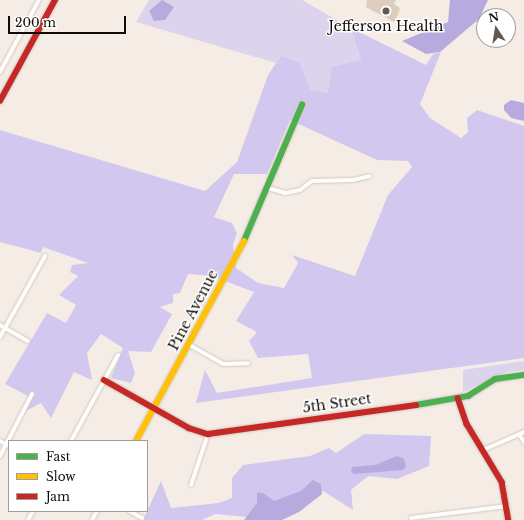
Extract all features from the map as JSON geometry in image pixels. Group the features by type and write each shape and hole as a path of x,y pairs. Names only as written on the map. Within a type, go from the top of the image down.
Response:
{"street":[{"path":"0,72 40,0"},
{"path":"0,101 55,0"},
{"name":"Pine Avenue","path":"137,440 246,237 302,105"},
{"path":"268,188 286,194 300,190 312,182 354,180 370,176"},
{"path":"0,337 45,256"},
{"path":"0,325 28,341"},
{"path":"188,344 223,364 248,363"},
{"path":"72,440 118,355"},
{"name":"5th Street","path":"104,380 188,428 208,434 458,398 495,379 524,374"},
{"path":"10,440 32,394"},
{"path":"458,398 467,424 502,482 509,520"},
{"path":"483,450 524,432"},
{"path":"191,485 208,434"},
{"path":"519,434 524,442"},
{"path":"0,441 8,445 0,456"},
{"path":"411,518 507,506"},
{"path":"131,512 142,518"}],"shaded area":[{"path":"149,0 302,0 351,28 361,60 329,93 310,91 281,56 276,63 136,22"},
{"path":"162,0 174,7 165,20 154,21 149,11"},
{"path":"450,0 488,0 484,8 476,8 476,22 440,52 426,54 402,41 448,22"},
{"path":"351,28 426,65 433,54 441,52 420,104 430,118 461,138 468,132 467,118 477,110 524,126 524,358 196,403 205,370 217,393 312,378 308,354 258,358 249,341 257,332 236,321 254,292 212,276 188,274 180,293 173,294 173,303 160,307 172,314 151,352 128,351 135,373 131,383 111,378 123,348 101,334 87,353 92,380 74,372 51,418 41,403 26,411 30,397 5,384 47,313 66,323 76,305 59,295 78,276 70,272 72,265 88,263 43,247 41,253 0,242 0,130 205,191 237,162 268,75 281,56 299,62 310,90 328,93 332,67 361,60","holes":["290,120 377,160 408,161 412,167 388,195 355,276 292,255 298,263 284,288 258,283 236,268 233,245 237,233 232,223 214,217 234,174 267,174"]},
{"path":"511,100 524,103 524,121 511,118 504,110 504,105"},
{"path":"524,361 524,370 506,372 463,392 463,370"},
{"path":"364,434 431,436 429,466 397,479 368,476 351,490 353,510 323,491 282,520 215,514 202,520 143,520 161,481 171,508 219,503 232,498 232,478 243,465 310,456 329,448 336,453"},
{"path":"397,456 404,459 406,466 403,470 354,474 351,471 352,467 375,465"},
{"path":"313,480 321,484 322,494 299,512 282,520 244,520 257,503 257,493 263,493 274,501 301,491"}],"building":[{"name":"Jefferson Health","path":"367,0 396,0 394,4 400,8 396,20 394,22 366,7"}],"traffic: fast":[{"path":"244,241 302,105"},
{"path":"416,405 468,396 495,379 524,375"}],"traffic: slow":[{"path":"137,440 244,241"}],"traffic: jam":[{"path":"0,101 55,0"},
{"path":"104,380 189,428 208,434 416,405"},
{"path":"458,398 467,424 502,482 509,520"}],"place":[{"name":"Jefferson Health","path":"386,11"}]}
